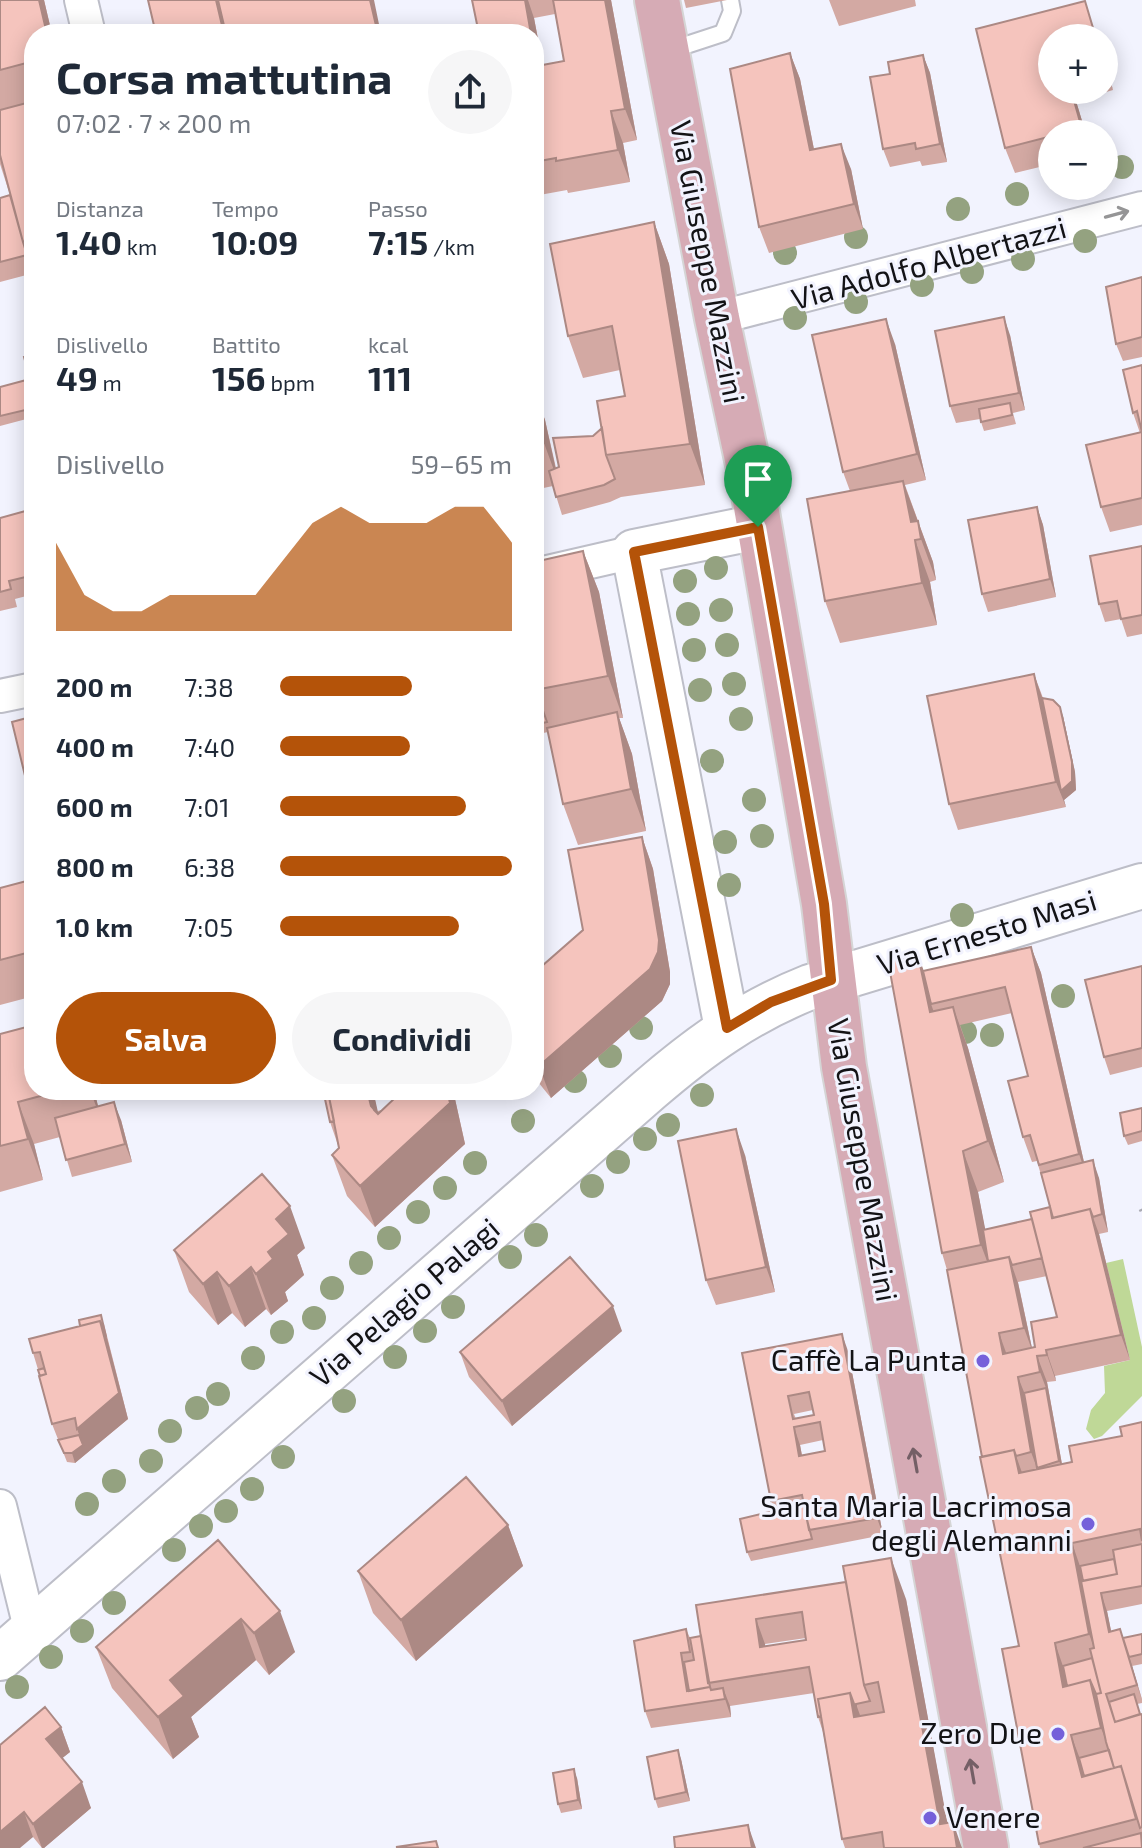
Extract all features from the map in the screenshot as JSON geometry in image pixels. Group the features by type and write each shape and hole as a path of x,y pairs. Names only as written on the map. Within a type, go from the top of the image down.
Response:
{"main road":[{"name":"Via Giuseppe Mazzini","path":"657,0 717,318 752,483 822,893 844,1067 986,1848"}],"street":[{"path":"81,0 87,24"},
{"name":"Via Adolfo Albertazzi","path":"717,318 1142,208"},
{"path":"544,573 758,527"},
{"path":"634,552 727,1028"},
{"path":"0,696 24,691"},
{"name":"Via Ernesto Masi","path":"831,980 1142,886"},
{"name":"Via Pelagio Palagi","path":"16,1645 637,1099 727,1028 771,1002 831,980"},
{"path":"0,1506 16,1645"}],"lane":[{"path":"667,52 723,33 732,11 730,0"}],"green space":[{"path":"1123,1259 1142,1347 1142,1396 1102,1436 1094,1439 1086,1429 1091,1410 1105,1393 1104,1366 1130,1360 1106,1263"}],"building":[{"path":"0,0 39,0 45,24 24,24 24,64 0,70"},
{"path":"148,0 216,0 222,24 154,24"},
{"path":"218,0 370,0 376,24 224,24"},
{"path":"472,0 525,0 529,24 477,24"},
{"path":"553,0 605,0 625,109 611,111 618,150 556,161 556,158 544,160 544,65 564,61"},
{"path":"1085,1 1092,24 1038,24 1038,104 1075,104 1079,120 1038,120 1038,140 1005,148 976,29"},
{"path":"790,53 810,150 841,144 854,204 759,227 730,69"},
{"path":"923,55 940,144 916,149 915,143 883,149 870,77 890,74 888,62"},
{"path":"24,104 23,242 0,155 0,110"},
{"path":"10,195 24,244 24,256 0,262 0,198"},
{"path":"654,222 690,444 606,455 597,401 625,396 612,326 568,336 550,244"},
{"path":"1142,277 1142,337 1116,344 1106,287"},
{"path":"1004,317 1019,393 950,406 935,331"},
{"path":"886,319 917,454 843,472 812,335"},
{"path":"1142,365 1142,432 1137,411 1133,413 1123,370"},
{"path":"24,381 24,410 0,416 0,387"},
{"path":"1010,403 1012,415 981,422 979,409"},
{"path":"602,428 606,455 615,479 604,485 556,497 549,471 559,467 553,438 593,436"},
{"path":"1142,432 1142,498 1101,507 1086,445"},
{"path":"903,481 911,522 918,521 921,539 915,540 922,583 825,601 807,499"},
{"path":"1037,507 1050,579 982,594 968,520"},
{"path":"24,511 24,577 9,581 11,589 0,592 0,518"},
{"path":"1142,546 1142,615 1121,619 1117,601 1099,604 1090,556"},
{"path":"583,551 608,676 544,688 544,560"},
{"path":"1034,674 1056,782 949,804 927,696"},
{"path":"1042,698 1053,700 1060,707 1072,762 1072,781 1061,791"},
{"path":"617,712 631,789 563,804 547,728"},
{"path":"24,719 24,772 12,722"},
{"path":"642,837 659,940 658,952 650,969 544,1062 544,964 583,930 568,850"},
{"path":"24,882 24,954 0,960 0,888"},
{"path":"1031,947 1079,1154 1039,1165 1030,1135 1023,1137 1008,1081 1028,1076 1005,987 931,1004 923,971"},
{"path":"918,955 930,1012 953,1007 988,1141 963,1151 981,1245 942,1253 888,961"},
{"path":"1142,966 1142,1048 1104,1057 1085,980"},
{"path":"24,1028 26,1100 18,1102 28,1139 0,1146 0,1034"},
{"path":"325,1100 330,1100 334,1121 330,1122"},
{"path":"330,1100 370,1100 378,1114 393,1100 449,1100 450,1103 360,1186 332,1155 339,1148"},
{"path":"114,1102 125,1144 66,1160 55,1118"},
{"path":"1142,1108 1142,1131 1124,1136 1120,1113"},
{"path":"736,1129 766,1267 706,1280 678,1141"},
{"path":"1093,1160 1102,1214 1093,1217 1090,1209 1053,1218 1041,1173"},
{"path":"262,1174 290,1206 276,1219 289,1234 268,1252 273,1259 256,1274 251,1267 229,1286 217,1272 203,1284 174,1250"},
{"path":"1050,1207 1052,1218 1090,1209 1121,1335 1046,1350 1047,1355 1037,1356 1040,1372 1018,1377 1031,1452 1016,1456 1014,1450 982,1457 947,1270 1009,1257 1024,1328 999,1333 1003,1354 1035,1347 1031,1322 1057,1317 1030,1212"},
{"path":"1032,1219 1042,1258 1012,1265 1009,1257 988,1261 983,1230"},
{"path":"570,1257 613,1306 502,1401 460,1352"},
{"path":"101,1315 106,1337 100,1321 80,1326 79,1320"},
{"path":"100,1321 119,1393 77,1429 75,1418 52,1424 39,1376 46,1374 40,1352 33,1353 29,1339"},
{"path":"842,1334 877,1518 809,1530 802,1495 771,1501 742,1353","holes":["809,1392 814,1415 793,1419 788,1396","820,1422 825,1451 799,1456 794,1427"]},
{"path":"1046,1388 1059,1461 1037,1468 1024,1393"},
{"path":"1142,1422 1142,1541 1140,1529 1072,1543 1089,1634 1055,1643 1063,1687 1090,1680 1101,1728 1071,1735 1082,1777 1121,1766 1136,1819 1039,1844 1002,1649 1019,1646 980,1457 1014,1450 1019,1473 1072,1462 1069,1446 1122,1436 1120,1427"},
{"path":"79,1435 83,1445 72,1453 64,1453 58,1440"},
{"path":"466,1477 508,1525 401,1620 358,1571"},
{"path":"803,1504 812,1539 747,1552 740,1519"},
{"path":"218,1540 280,1611 254,1633 241,1619 170,1680 184,1696 158,1717 96,1647"},
{"path":"1142,1544 1142,1586 1101,1593 1109,1632 1120,1629 1137,1685 1106,1694 1115,1722 1142,1714 1140,1828 1121,1766 1114,1768 1106,1742 1096,1694 1101,1693 1090,1649 1094,1648 1081,1581 1117,1574 1113,1550"},
{"path":"891,1558 940,1824 953,1822 957,1848 884,1848 882,1832 842,1839 818,1699 850,1693 854,1717 884,1712 878,1682 864,1685 843,1566"},
{"path":"1114,1559 1117,1574 1083,1581 1080,1566"},
{"path":"846,1582 864,1685 870,1701 856,1704 856,1709 850,1693 818,1699 821,1716 818,1717 809,1667 708,1683 696,1605","holes":["802,1612 806,1640 760,1647 756,1619"]},
{"path":"686,1629 690,1652 681,1653 687,1691 723,1688 725,1699 645,1711 634,1641"},
{"path":"1142,1634 1142,1654 1129,1657 1123,1638"},
{"path":"701,1636 710,1687 689,1691 684,1662 694,1660 690,1638"},
{"path":"1092,1658 1101,1693 1096,1694 1090,1680 1067,1686 1063,1666"},
{"path":"1134,1694 1140,1714 1115,1722 1109,1702"},
{"path":"45,1707 61,1727 46,1739 82,1782 33,1824 24,1812 0,1832 0,1745"},
{"path":"678,1750 686,1792 655,1799 647,1757"},
{"path":"1109,1750 1114,1768 1084,1776 1079,1758"},
{"path":"574,1769 578,1800 558,1804 553,1773"},
{"path":"748,1825 752,1848 675,1848 674,1837"},
{"path":"1141,1833 1142,1848 1083,1848"},
{"path":"436,1841 438,1848 396,1847"}],"place":[{"name":"Caffè La Punta","path":"983,1361"},
{"name":"Santa Maria Lacrimosa degli Alemanni","path":"1088,1524"},
{"name":"Zero Due","path":"1058,1734"},
{"name":"Venere","path":"930,1818"}],"route":[{"path":"758,527 824,904 831,980 771,1002 727,1028 634,552 758,527"}]}
